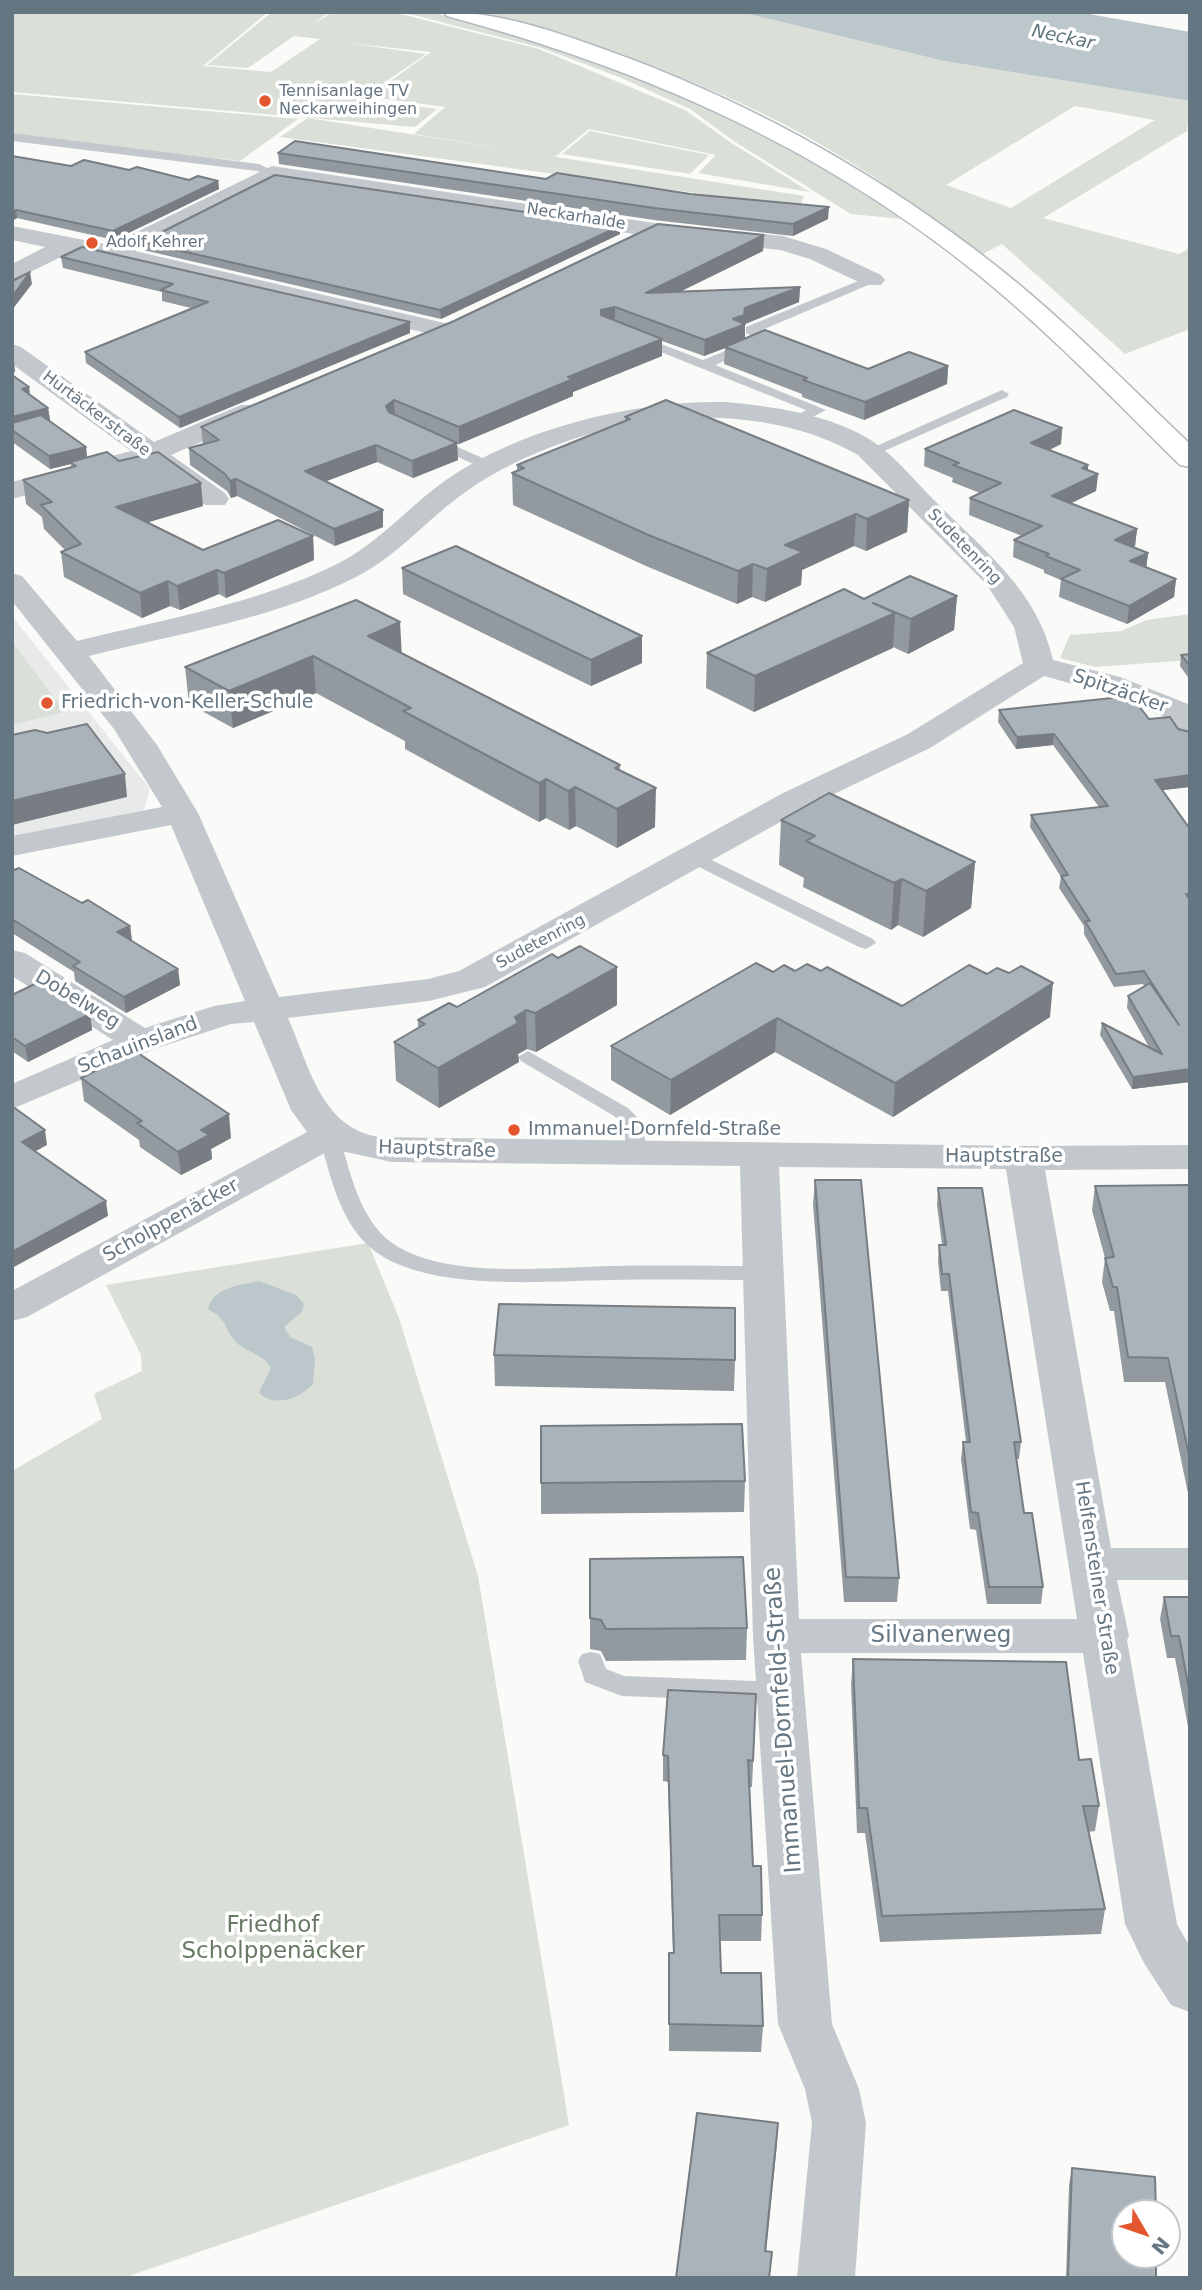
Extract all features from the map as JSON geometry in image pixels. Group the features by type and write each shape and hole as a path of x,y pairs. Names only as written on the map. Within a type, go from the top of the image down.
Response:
{"main road":[{"path":"453,12 561,41 692,88 763,122 852,174 924,222 989,272 1190,458"}],"street":[{"name":"Neckarhalde","path":"272,173 489,202 654,230 783,243 818,254 873,280"},
{"path":"113,253 272,173"},
{"path":"612,250 654,230"},
{"path":"12,233 113,253 444,330"},
{"path":"12,274 68,244"},
{"path":"406,346 468,319"},
{"name":"Hurtäckerstraße","path":"12,352 215,499"},
{"path":"12,491 150,454 268,404"},
{"name":"Sudetenring","path":"69,652 280,598 322,582 384,548 432,502 474,474 548,443 640,414 748,412 798,419 832,431 870,452 1000,582 1029,627 1039,666 919,741 795,800 472,979 429,990 268,1008"},
{"path":"12,582 159,768 182,813 268,1008 310,1111 329,1135"},
{"name":"Spitzäcker","path":"1039,666 1109,684 1177,711 1190,732"},
{"path":"12,846 182,813"},
{"name":"Dobelweg","path":"12,961 141,1041"},
{"name":"Schauinsland","path":"12,1098 141,1041 227,1014 268,1008"},
{"name":"Hauptstraße","path":"329,1135 366,1148 392,1150 759,1156 1190,1157"},
{"name":"Scholppenäcker","path":"12,1308 329,1135"},
{"name":"Immanuel-Dornfeld-Straße","path":"759,1156 776,1636 805,2024 832,2089 839,2123 826,2278"},
{"name":"Helfensteiner Straße","path":"1024,1158 1106,1636 1151,1924 1162,1948 1190,1990"},
{"path":"1094,1564 1190,1564"},
{"name":"Silvanerweg","path":"776,1636 1106,1636"}],"lane":[{"name":"Neckarhalde","path":"12,137 259,167 272,173"},
{"path":"703,365 768,338 751,330 873,280"},
{"path":"621,334 819,410 798,419"},
{"path":"870,452 1002,394"},
{"path":"420,434 491,467"},
{"path":"693,857 866,943"},
{"path":"528,1057 621,1112 631,1121 637,1153"},
{"path":"329,1135 343,1181 360,1218 386,1248 425,1264 458,1271 765,1273"},
{"path":"590,1661 594,1675 622,1686 781,1692"}],"shaded area":[{"name":"Friedrich-von-Keller-Schule","path":"12,616 150,789 144,810 12,840"}],"green space":[{"path":"12,12 268,12 203,66 271,72 320,39 294,36 248,68 207,65 272,12 329,12 312,25 333,12 393,12 539,49 685,110 810,192 698,173 716,155 589,129 555,157 414,134 445,107 355,95 362,87 379,89 431,52 347,43 426,54 378,87 355,85 340,96 437,109 415,127 12,92"},
{"path":"402,12 430,12 480,24 667,85 766,131 902,219 851,214 735,142 690,109 619,77 542,48"},
{"path":"464,12 740,12 944,61 1190,101 1187,131 1043,218 1179,254 1190,248 1190,329 1125,354 1002,244 981,255 871,175 810,138 715,92 666,72 617,54","holes":["1075,106 1155,120 1011,208 946,185"]},
{"path":"12,94 298,119 240,161 12,136"},
{"path":"308,118 804,196 800,207 280,137"},
{"path":"590,131 709,155 690,174 562,154"},
{"path":"1190,614 1190,660 1095,667 1060,658 1070,635 1121,631 1147,620"},
{"path":"12,642 65,712 12,725"},
{"name":"Friedhof Scholppenäcker","path":"368,1243 399,1318 478,1576 569,2125 123,2278 12,2278 12,1471 102,1419 94,1394 142,1371 141,1355 106,1285"}],"water":[{"name":"Neckar","path":"740,12 1078,12 1190,32 1190,101 944,61"},
{"path":"259,1281 296,1295 304,1304 302,1312 284,1327 290,1337 312,1347 315,1359 313,1384 288,1399 268,1399 261,1395 259,1392 271,1368 263,1359 236,1342 223,1321 208,1309 211,1302 222,1292"}],"building":[{"path":"295,141 546,179 557,173 690,194 829,207 793,224 654,208 278,153"},
{"path":"12,156 71,166 84,160 129,170 137,167 189,180 198,176 218,181 113,231 16,210 12,212"},
{"path":"275,175 620,226 440,310 142,242"},
{"path":"658,224 764,235 646,293 800,287 745,308 744,315 733,319 745,324 705,340 615,307 601,310 601,315 662,339 568,377 573,379 459,427 394,400 386,406 389,412 457,443 412,461 376,445 305,471 383,510 334,529 236,479 230,481 225,474 189,448 219,440 201,427 454,321"},
{"path":"82,247 410,322 179,417 85,352 208,302 161,290 173,284 61,257"},
{"path":"30,272 12,297 12,281"},
{"path":"765,330 868,369 909,352 948,366 865,402 803,380 807,378 725,347"},
{"path":"12,375 29,387 22,389 48,408 12,417"},
{"path":"666,400 909,500 867,519 856,514 785,545 803,552 767,569 753,564 738,571 646,534 512,473 524,468 517,465 630,419 625,417"},
{"path":"1014,410 1062,428 1031,443 1088,465 1082,468 1098,474 1052,496 1137,529 1115,540 1148,553 1130,561 1176,579 1129,606 1061,579 1080,570 1014,540 1042,526 970,498 1001,483 953,465 959,463 925,449"},
{"path":"41,415 86,447 49,456 12,430 12,423"},
{"path":"107,452 119,461 158,452 201,483 116,507 203,550 278,520 313,536 224,573 217,570 177,586 168,581 140,593 61,552 81,544 41,505 52,502 23,480 76,466 70,462"},
{"path":"456,546 642,636 591,660 402,568"},
{"path":"910,576 957,596 911,619 873,603 895,613 755,676 707,653 844,589 864,599"},
{"path":"356,600 400,622 368,636 620,765 615,768 656,788 617,809 575,787 568,791 546,779 539,783 403,711 411,708 313,656 229,691 185,667"},
{"path":"1190,654 1190,666 1181,655"},
{"path":"1131,696 1149,719 1170,717 1178,729 1190,732 1190,775 1155,780 1190,829 1190,894 1186,894 1190,900 1190,1069 1133,1077 1102,1023 1162,1054 1128,996 1150,983 1179,1025 1144,971 1116,974 1085,921 1090,921 1061,876 1068,875 1031,815 1108,806 1054,734 1017,737 999,710"},
{"path":"87,724 125,774 12,801 12,735 35,730 47,733"},
{"path":"829,793 975,862 926,891 902,879 894,883 806,841 815,836 781,820"},
{"path":"19,868 82,903 88,900 130,926 117,932 178,969 124,997 73,966 80,962 12,919 12,871"},
{"path":"580,946 617,967 535,1013 526,1010 515,1017 518,1023 438,1068 394,1042 425,1024 418,1020 449,1003 457,1007 552,954 558,958"},
{"path":"756,963 773,972 784,965 795,971 807,964 821,971 827,967 902,1006 969,965 987,974 997,968 1009,973 1021,966 1053,983 895,1083 777,1018 671,1080 611,1046"},
{"path":"39,982 90,1014 25,1046 12,1037 12,995"},
{"path":"135,1051 229,1114 201,1130 209,1135 178,1152 137,1123 142,1121 81,1078"},
{"path":"12,1106 45,1130 22,1142 106,1201 12,1252"},
{"path":"815,1180 861,1180 899,1578 846,1577"},
{"path":"1190,1185 1190,1460 1168,1358 1128,1357 1117,1287 1113,1287 1105,1258 1114,1257 1095,1186"},
{"path":"938,1188 982,1188 1021,1442 1014,1442 1024,1513 1032,1513 1043,1587 989,1587 978,1513 971,1512 963,1442 970,1442 949,1274 942,1274 939,1245 946,1245"},
{"path":"499,1304 735,1308 735,1360 494,1355"},
{"path":"742,1424 745,1481 541,1483 541,1426"},
{"path":"743,1557 747,1628 606,1629 601,1620 590,1618 590,1559"},
{"path":"1164,1597 1190,1597 1190,1695 1179,1636 1171,1636"},
{"path":"853,1659 1066,1662 1079,1760 1091,1759 1099,1806 1083,1806 1105,1909 882,1916 867,1808 859,1808"},
{"path":"668,1690 756,1694 753,1761 748,1760 753,1866 761,1866 762,1915 719,1915 721,1973 761,1973 763,2026 669,2024 669,1953 674,1953 668,1756 663,1755"},
{"path":"697,2113 778,2123 765,2251 772,2252 769,2278 676,2278"},
{"path":"1072,2168 1155,2177 1156,2199 1111,2199 1111,2269 1156,2269 1156,2278 1068,2278"}],"place":[{"name":"Tennisanlage TV Neckarweihingen","path":"265,101"},
{"name":"Adolf Kehrer","path":"92,243"},
{"name":"Friedrich-von-Keller-Schule","path":"47,703"},
{"name":"Immanuel-Dornfeld-Straße","path":"514,1130"}]}
